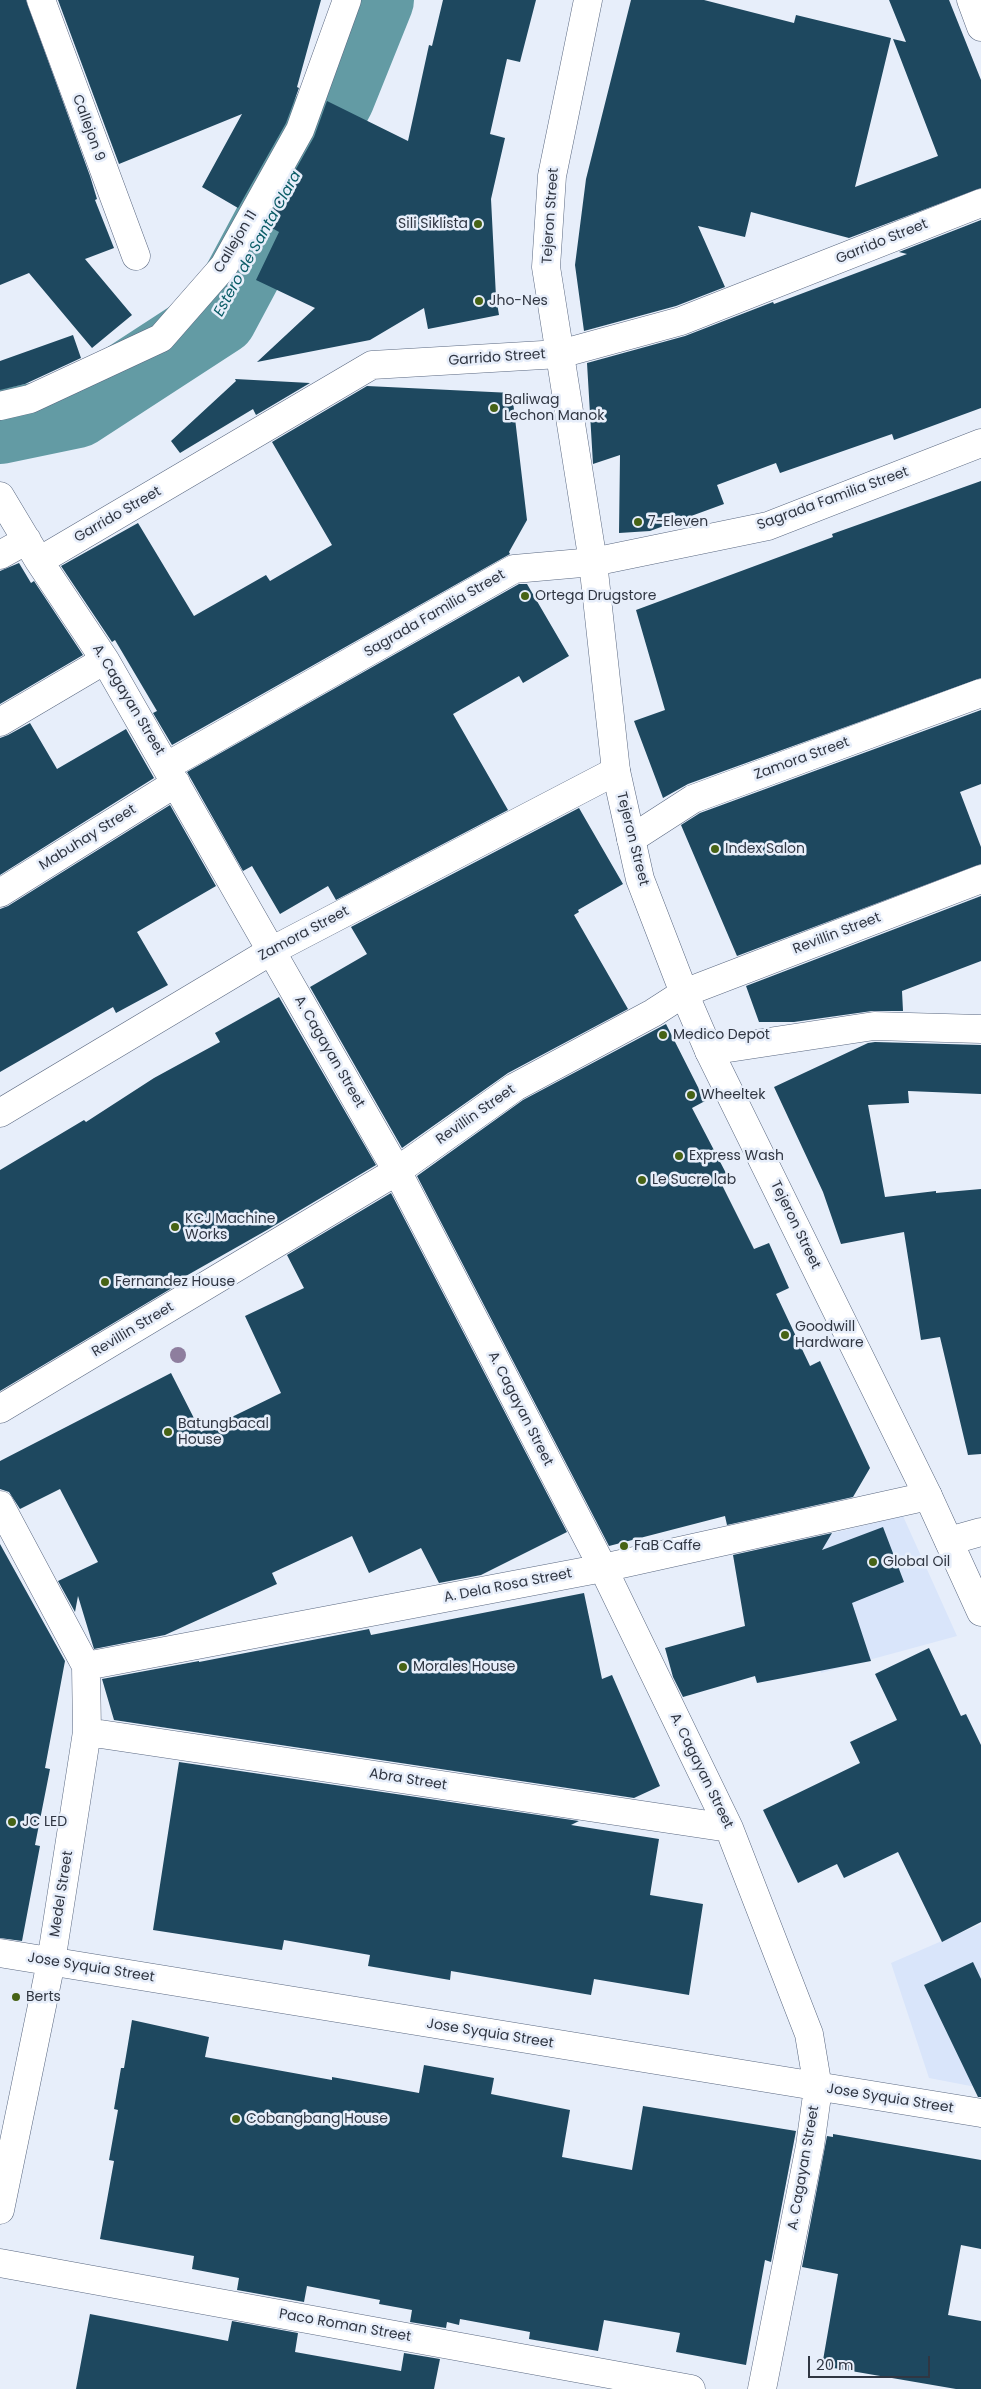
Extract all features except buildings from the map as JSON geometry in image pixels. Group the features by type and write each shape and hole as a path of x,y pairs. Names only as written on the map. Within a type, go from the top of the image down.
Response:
{"street":[{"name":"Callejon 9","path":"41,0 136,256"},
{"name":"Callejon 11","path":"0,406 30,399 161,338 224,266 300,130 347,0"},
{"name":"Tejeron Street","path":"588,0 552,176 546,267 592,562 616,771 630,839 640,879 684,993 709,1051 928,1496 981,1612"},
{"path":"970,0 981,27"},
{"name":"Garrido Street","path":"0,555 33,550 372,366 560,354 681,321 981,203"},
{"name":"Sagrada Familia Street","path":"172,774 514,569 592,562 768,526 981,444"},
{"name":"A. Cagayan Street","path":"0,496 105,660 172,774 397,1171 603,1568 729,1828 809,2034 818,2088 810,2146 762,2389"},
{"path":"0,722 105,660"},
{"name":"Zamora Street","path":"630,839 693,799 981,693"},
{"name":"Zamora Street","path":"0,1113 271,951 616,771"},
{"name":"Mabuhay Street","path":"0,893 172,774"},
{"name":"Revillin Street","path":"0,1409 397,1171 515,1087 653,1012 684,993 981,879"},
{"path":"709,1051 874,1026 981,1029"},
{"name":"A. Dela Rosa Street","path":"86,1666 603,1568 928,1496"},
{"name":"Medel Street","path":"0,1505 86,1666 87,1732 52,1962 0,2210"},
{"path":"949,1541 981,1532"},
{"name":"Abra Street","path":"87,1732 729,1828"},
{"name":"Jose Syquia Street","path":"0,1953 818,2088 981,2113"},
{"name":"Paco Roman Street","path":"0,2263 691,2389"}],"shaded area":[{"path":"903,1516 957,1636 821,1673 796,1542"},
{"path":"981,1924 981,2088 929,2078 891,1963"}],"waterway":[{"name":"Estero de Santa Clara","path":"0,427 77,411 220,318 338,97 377,0"}],"place":[{"name":"Sili Siklista","path":"478,224"},
{"name":"Jho-Nes","path":"479,301"},
{"name":"Baliwag Lechon Manok","path":"494,408"},
{"name":"7-Eleven","path":"638,522"},
{"name":"Ortega Drugstore","path":"525,596"},
{"name":"Index Salon","path":"715,849"},
{"name":"Medico Depot","path":"663,1035"},
{"name":"Wheeltek","path":"691,1095"},
{"name":"Express Wash","path":"679,1156"},
{"name":"Le Sucre lab","path":"642,1180"},
{"name":"KCJ Machine Works","path":"175,1227"},
{"name":"Fernandez House","path":"105,1282"},
{"name":"Goodwill Hardware","path":"785,1335"},
{"name":"Batungbacal House","path":"168,1432"},
{"name":"FaB Caffe","path":"624,1546"},
{"name":"Global Oil","path":"873,1562"},
{"name":"Morales House","path":"403,1667"},
{"name":"JC LED","path":"12,1822"},
{"name":"Berts","path":"16,1997"},
{"name":"Cobangbang House","path":"236,2119"}]}
